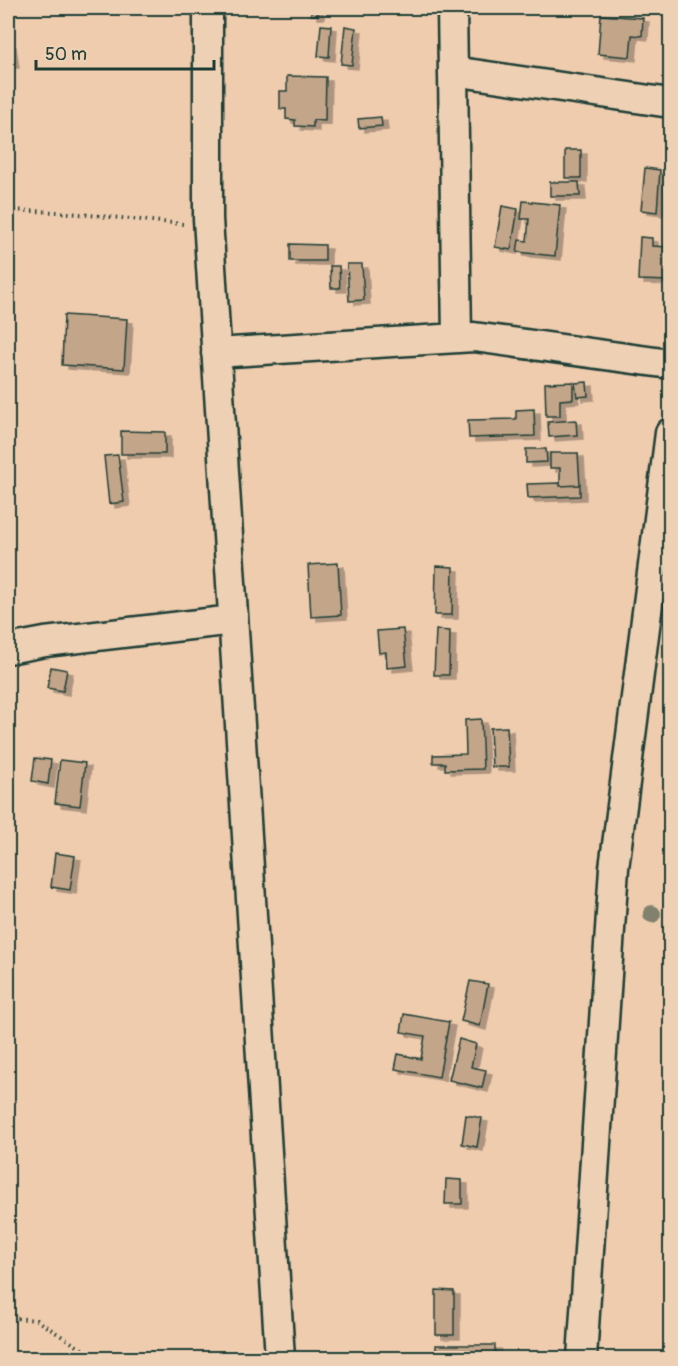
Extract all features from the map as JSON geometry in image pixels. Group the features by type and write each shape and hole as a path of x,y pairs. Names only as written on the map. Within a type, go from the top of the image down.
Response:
{"street":[{"path":"208,8 208,226 280,1359"},
{"path":"452,8 457,338"},
{"path":"453,71 670,103"},
{"path":"216,353 474,336 670,364"},
{"path":"582,1359 614,868 670,433"},
{"path":"8,649 45,642 233,620"}],"path":[{"path":"8,210 58,212 208,226"},
{"path":"8,1311 16,1318 36,1320 96,1359"}],"building":[{"path":"311,8 318,8 318,15 311,15"},
{"path":"601,15 643,18 642,36 632,35 630,57 598,54"},
{"path":"321,25 331,26 329,57 318,56"},
{"path":"345,26 356,28 352,65 341,64"},
{"path":"8,43 10,43 13,64 8,64"},
{"path":"287,76 326,77 325,121 313,120 313,127 295,126 295,120 286,119 286,109 280,109 280,91 287,91"},
{"path":"381,117 382,126 359,128 358,119"},
{"path":"565,150 581,150 581,178 565,178"},
{"path":"645,168 660,170 657,212 641,210"},
{"path":"550,182 579,182 580,196 550,196"},
{"path":"523,201 560,205 555,256 517,252 519,240 527,241 529,219 521,219"},
{"path":"502,206 518,209 511,250 495,247"},
{"path":"640,237 652,238 652,246 670,247 670,281 638,280"},
{"path":"290,244 325,245 325,261 290,261"},
{"path":"347,264 362,264 364,300 349,301"},
{"path":"330,266 339,266 340,288 331,288"},
{"path":"64,315 127,319 124,369 62,365"},
{"path":"573,382 573,399 560,400 560,416 546,416 545,383"},
{"path":"587,382 588,396 577,397 575,383"},
{"path":"534,409 535,436 469,438 468,420 516,419 516,410"},
{"path":"576,420 577,435 549,437 548,422"},
{"path":"121,431 165,432 165,454 121,454"},
{"path":"526,449 546,449 547,462 526,463"},
{"path":"550,453 578,453 580,485 560,486 560,468 550,468"},
{"path":"118,455 124,502 109,504 104,456"},
{"path":"560,483 560,486 580,485 580,496 528,498 527,484"},
{"path":"338,563 341,615 311,617 308,565"},
{"path":"436,566 453,567 452,615 435,615"},
{"path":"403,629 407,666 387,668 386,652 379,653 377,631"},
{"path":"436,630 450,631 449,675 434,675"},
{"path":"51,667 67,670 63,691 47,688"},
{"path":"481,719 483,769 445,770 445,763 433,763 433,755 466,754 465,720"},
{"path":"507,727 509,767 492,767 490,728"},
{"path":"35,758 51,760 48,784 32,781"},
{"path":"60,760 85,763 80,806 55,803"},
{"path":"55,853 75,856 70,890 51,887"},
{"path":"470,981 488,984 480,1026 461,1021"},
{"path":"404,1014 449,1022 439,1077 395,1069 398,1054 421,1059 425,1036 401,1032"},
{"path":"459,1039 476,1044 471,1067 486,1070 482,1088 449,1080"},
{"path":"466,1115 482,1118 477,1147 462,1144"},
{"path":"446,1179 462,1180 462,1204 445,1204"},
{"path":"436,1290 454,1291 454,1335 436,1335"},
{"path":"436,1345 495,1345 495,1358 436,1358"}]}
